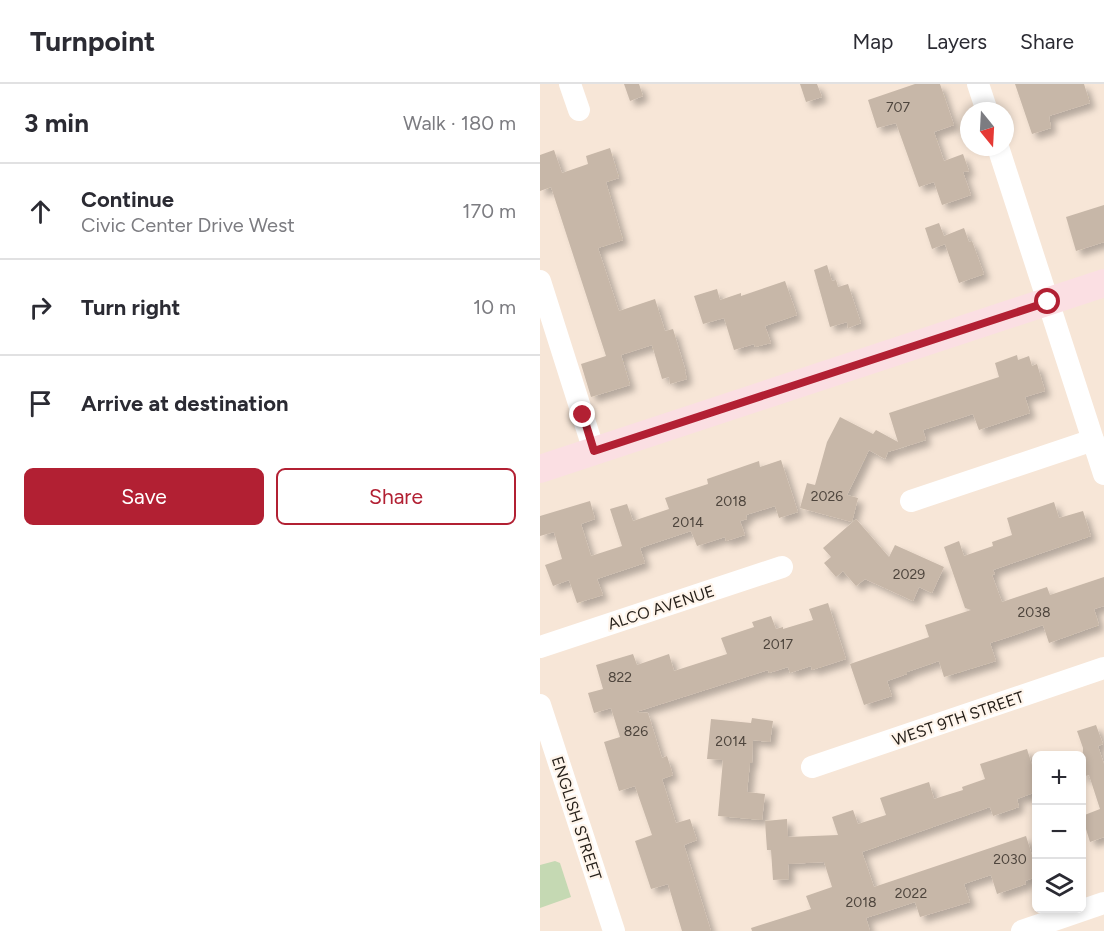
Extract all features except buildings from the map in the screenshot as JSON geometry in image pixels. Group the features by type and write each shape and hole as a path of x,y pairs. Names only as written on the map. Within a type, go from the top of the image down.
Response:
{"main road":[{"path":"540,469 1104,283"}],"street":[{"path":"570,84 579,110"},
{"path":"978,84 984,102"},
{"path":"1001,156 1104,474"},
{"path":"540,281 594,451"},
{"path":"911,501 1093,440"},
{"name":"ALCO AVENUE","path":"540,647 782,567"},
{"name":"WEST 9TH STREET","path":"812,767 1104,668"},
{"name":"ENGLISH STREET","path":"542,718 614,931"},
{"path":"1022,931 1104,903"}],"green space":[{"path":"555,861 560,863 571,897 540,908 540,865"}],"route":[{"path":"583,415 594,451 1048,302"}]}
